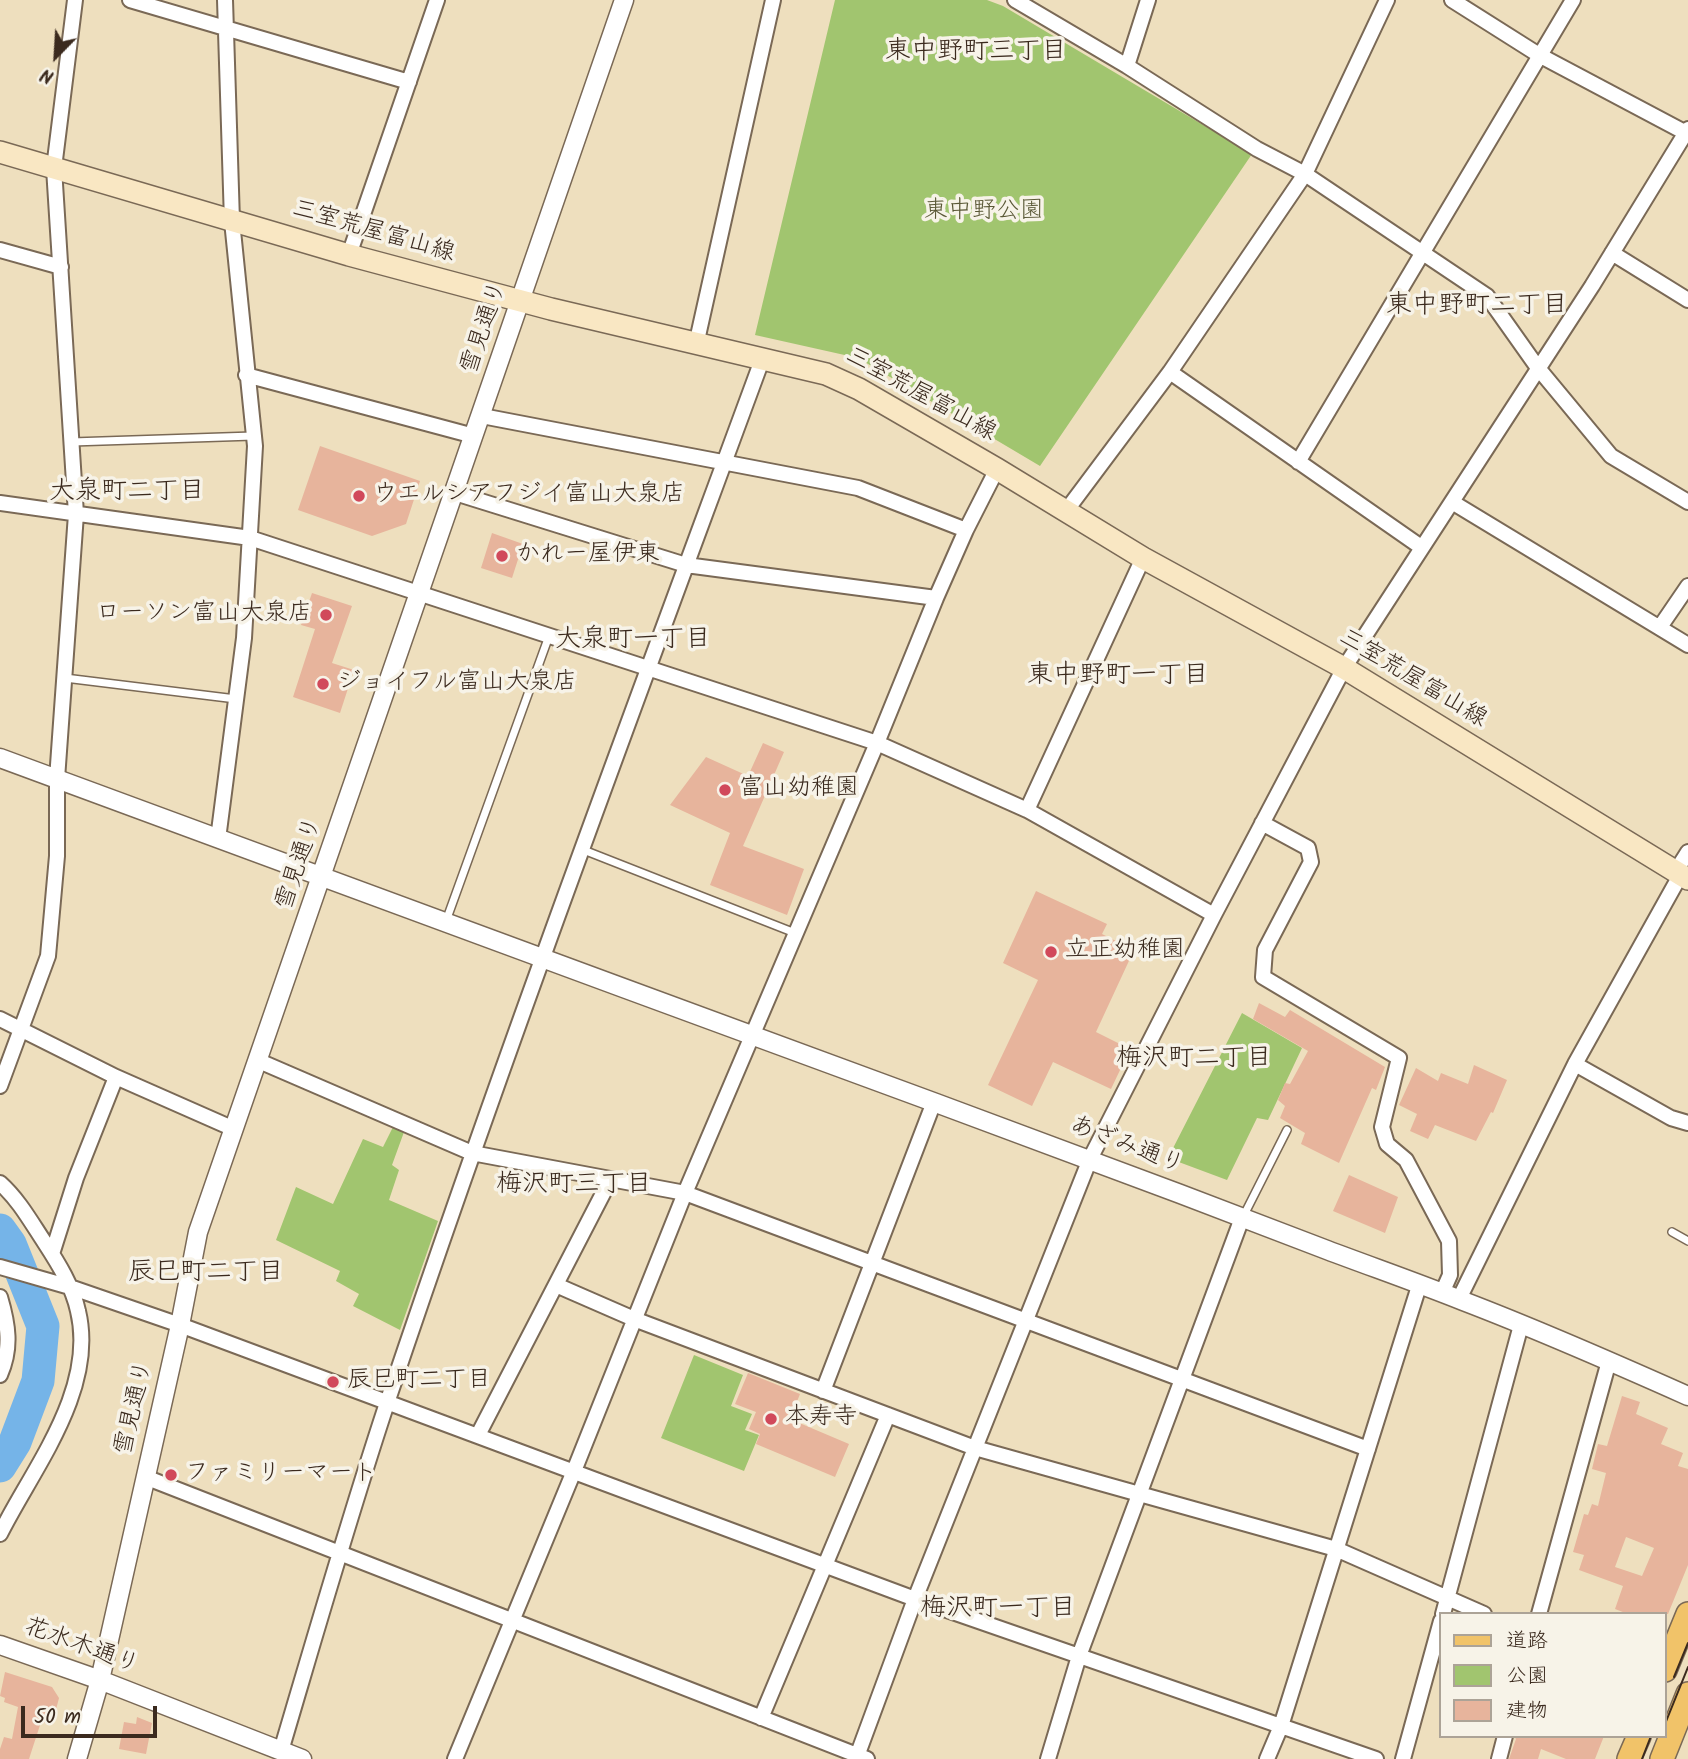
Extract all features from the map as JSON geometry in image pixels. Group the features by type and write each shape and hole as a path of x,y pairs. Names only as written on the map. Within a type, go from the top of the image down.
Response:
{"main road":[{"name":"三室荒屋富山線","path":"0,152 349,255 696,345 826,374 859,389 998,469 1143,558 1344,668 1682,875"},
{"path":"1667,1665 1688,1614"},
{"path":"1662,1759 1688,1694"},
{"path":"1629,1759 1638,1738"}],"street":[{"path":"0,1086 48,956 57,856 57,779 76,514 54,168 75,0"},
{"path":"130,0 409,82"},
{"path":"218,839 244,638 253,436 232,221 225,0"},
{"path":"349,255 437,0"},
{"name":"雪見通り","path":"77,1759 100,1680 180,1325 198,1232 624,0"},
{"path":"696,345 774,0"},
{"path":"1014,0 1128,66 1257,149 1305,174 1487,296 1538,368 1611,456 1688,502"},
{"path":"1128,66 1148,0"},
{"path":"1066,511 1170,372 1305,174 1387,0"},
{"path":"145,1477 860,1758 915,1599 1090,1159 1214,915 1344,668 1687,132 1539,55 1452,0"},
{"path":"1298,463 1573,0"},
{"path":"0,250 61,267"},
{"path":"1612,253 1688,300"},
{"path":"281,1751 388,1401 472,1153 540,959 762,360"},
{"path":"1170,372 1421,547"},
{"path":"246,375 474,436"},
{"path":"482,416 858,488 966,530"},
{"path":"455,1759 685,1192 936,598 966,530 998,469"},
{"path":"455,493 686,565 936,598"},
{"path":"1452,502 1688,645"},
{"path":"0,503 250,538 877,743 1027,810 1214,915"},
{"path":"1027,810 1143,558"},
{"path":"1660,627 1688,586"},
{"name":"あざみ通り","path":"0,758 540,959 1090,1159 1459,1299 1688,1396"},
{"path":"1262,823 1308,848 1311,862 1265,950 1263,977 1399,1058 1382,1127 1387,1144 1406,1160 1449,1241 1450,1275 1442,1293"},
{"path":"1459,1299 1575,1064 1682,875 1688,852"},
{"path":"0,1019 116,1077 234,1129"},
{"path":"259,1061 472,1153 685,1192 1368,1449"},
{"path":"1575,1064 1671,1118 1688,1123"},
{"path":"52,1254 76,1178 116,1077"},
{"path":"823,1391 934,1102"},
{"path":"478,1435 610,1180"},
{"path":"0,1183 28,1216 70,1287 79,1311 81,1346 73,1390 42,1462 12,1509 0,1534"},
{"path":"1048,1759 1079,1656 1242,1218"},
{"path":"0,1267 70,1287 180,1325 915,1599 1376,1759"},
{"path":"556,1285 634,1319 975,1448 1336,1549 1480,1612"},
{"path":"1267,1759 1281,1726 1419,1286"},
{"path":"0,1297 9,1336 5,1364 0,1375"},
{"path":"1444,1612 1521,1325"},
{"path":"1540,1612 1609,1361"},
{"path":"761,1718 888,1415"},
{"path":"1404,1759 1440,1625"},
{"name":"花水木通り","path":"0,1645 100,1680 302,1759"},
{"path":"1499,1759 1504,1738"}],"lane":[{"path":"72,442 253,436"},
{"path":"446,922 549,636"},
{"path":"65,678 236,699"},
{"path":"581,849 795,933"},
{"path":"1242,1218 1287,1130"},
{"path":"1672,1232 1688,1241"}],"green space":[{"name":"東中野公園","path":"835,0 987,0 1003,6 1252,154 1040,466 858,358 755,335"},
{"path":"1242,1013 1302,1048 1268,1120 1257,1118 1227,1180 1168,1158"},
{"path":"393,1127 404,1132 392,1165 399,1170 389,1200 438,1221 400,1330 353,1306 359,1294 336,1281 340,1271 276,1240 296,1187 333,1204 363,1139 383,1147"},
{"path":"694,1355 743,1375 731,1406 752,1414 745,1430 759,1435 744,1471 661,1438"}],"building":[{"name":"ウエルシアフジイ富山大泉店","path":"320,446 420,481 406,524 372,536 298,510"},
{"name":"かれー屋伊東","path":"492,533 523,544 512,578 481,568"},
{"path":"312,593 352,606 332,663 354,670 340,713 293,697 315,629 301,625"},
{"path":"763,743 784,752 743,846 804,869 787,915 710,885 730,833 670,805 706,757 748,776"},
{"path":"1036,891 1107,924 1102,934 1134,950 1096,1032 1130,1049 1111,1089 1053,1062 1032,1106 988,1085 1038,980 1003,963"},
{"path":"1259,1003 1285,1017 1290,1010 1385,1067 1376,1090 1372,1088 1339,1163 1301,1144 1305,1133 1280,1118 1285,1106 1278,1100 1285,1083 1290,1084 1308,1051 1253,1019"},
{"path":"1474,1065 1507,1080 1493,1113 1491,1112 1476,1141 1435,1125 1428,1139 1410,1131 1417,1114 1399,1105 1416,1068 1438,1081 1441,1073 1468,1084"},
{"path":"1349,1175 1398,1197 1385,1233 1333,1211"},
{"name":"本寿寺","path":"748,1373 800,1394 790,1419 849,1444 835,1477 756,1444 760,1434 749,1429 756,1412 735,1404"},
{"path":"1622,1396 1640,1402 1636,1414 1668,1428 1661,1444 1683,1453 1678,1466 1688,1469 1688,1565 1668,1614 1623,1612 1615,1609 1623,1586 1579,1570 1584,1555 1573,1552 1584,1514 1588,1515 1592,1504 1598,1506 1606,1473 1592,1469 1598,1444 1607,1446","holes":["1626,1537 1654,1548 1642,1576 1615,1567"]},
{"path":"5,1672 52,1687 59,1698 52,1725 41,1722 29,1759 0,1759 4,1737 12,1739 18,1707 4,1702 5,1698 0,1696"},
{"path":"137,1717 152,1723 146,1754 119,1749 124,1722 136,1724"},
{"path":"1603,1738 1595,1759 1566,1759 1541,1749 1538,1759 1509,1759 1516,1739"}],"waterway":[{"path":"0,1230 10,1244 43,1326 38,1381 15,1442 0,1466"}],"tram line":[{"path":"1674,1677 1688,1643"},
{"path":"1667,1719 1688,1667"},
{"path":"1642,1759 1650,1738"}],"place":[{"name":"ウエルシアフジイ富山大泉店","path":"359,496"},
{"name":"かれー屋伊東","path":"502,556"},
{"name":"ローソン富山大泉店","path":"326,615"},
{"name":"ジョイフル富山大泉店","path":"323,684"},
{"name":"富山幼稚園","path":"725,790"},
{"name":"立正幼稚園","path":"1051,952"},
{"name":"辰巳町二丁目","path":"333,1382"},
{"name":"本寿寺","path":"771,1419"},
{"name":"ファミリーマート","path":"171,1475"}],"district":[{"name":"東中野町三丁目","path":"976,54"},
{"name":"東中野町二丁目","path":"1477,308"},
{"name":"大泉町二丁目","path":"127,494"},
{"name":"大泉町一丁目","path":"633,642"},
{"name":"東中野町一丁目","path":"1118,678"},
{"name":"梅沢町二丁目","path":"1194,1061"},
{"name":"梅沢町三丁目","path":"574,1187"},
{"name":"辰巳町二丁目","path":"206,1275"},
{"name":"梅沢町一丁目","path":"998,1611"}]}
